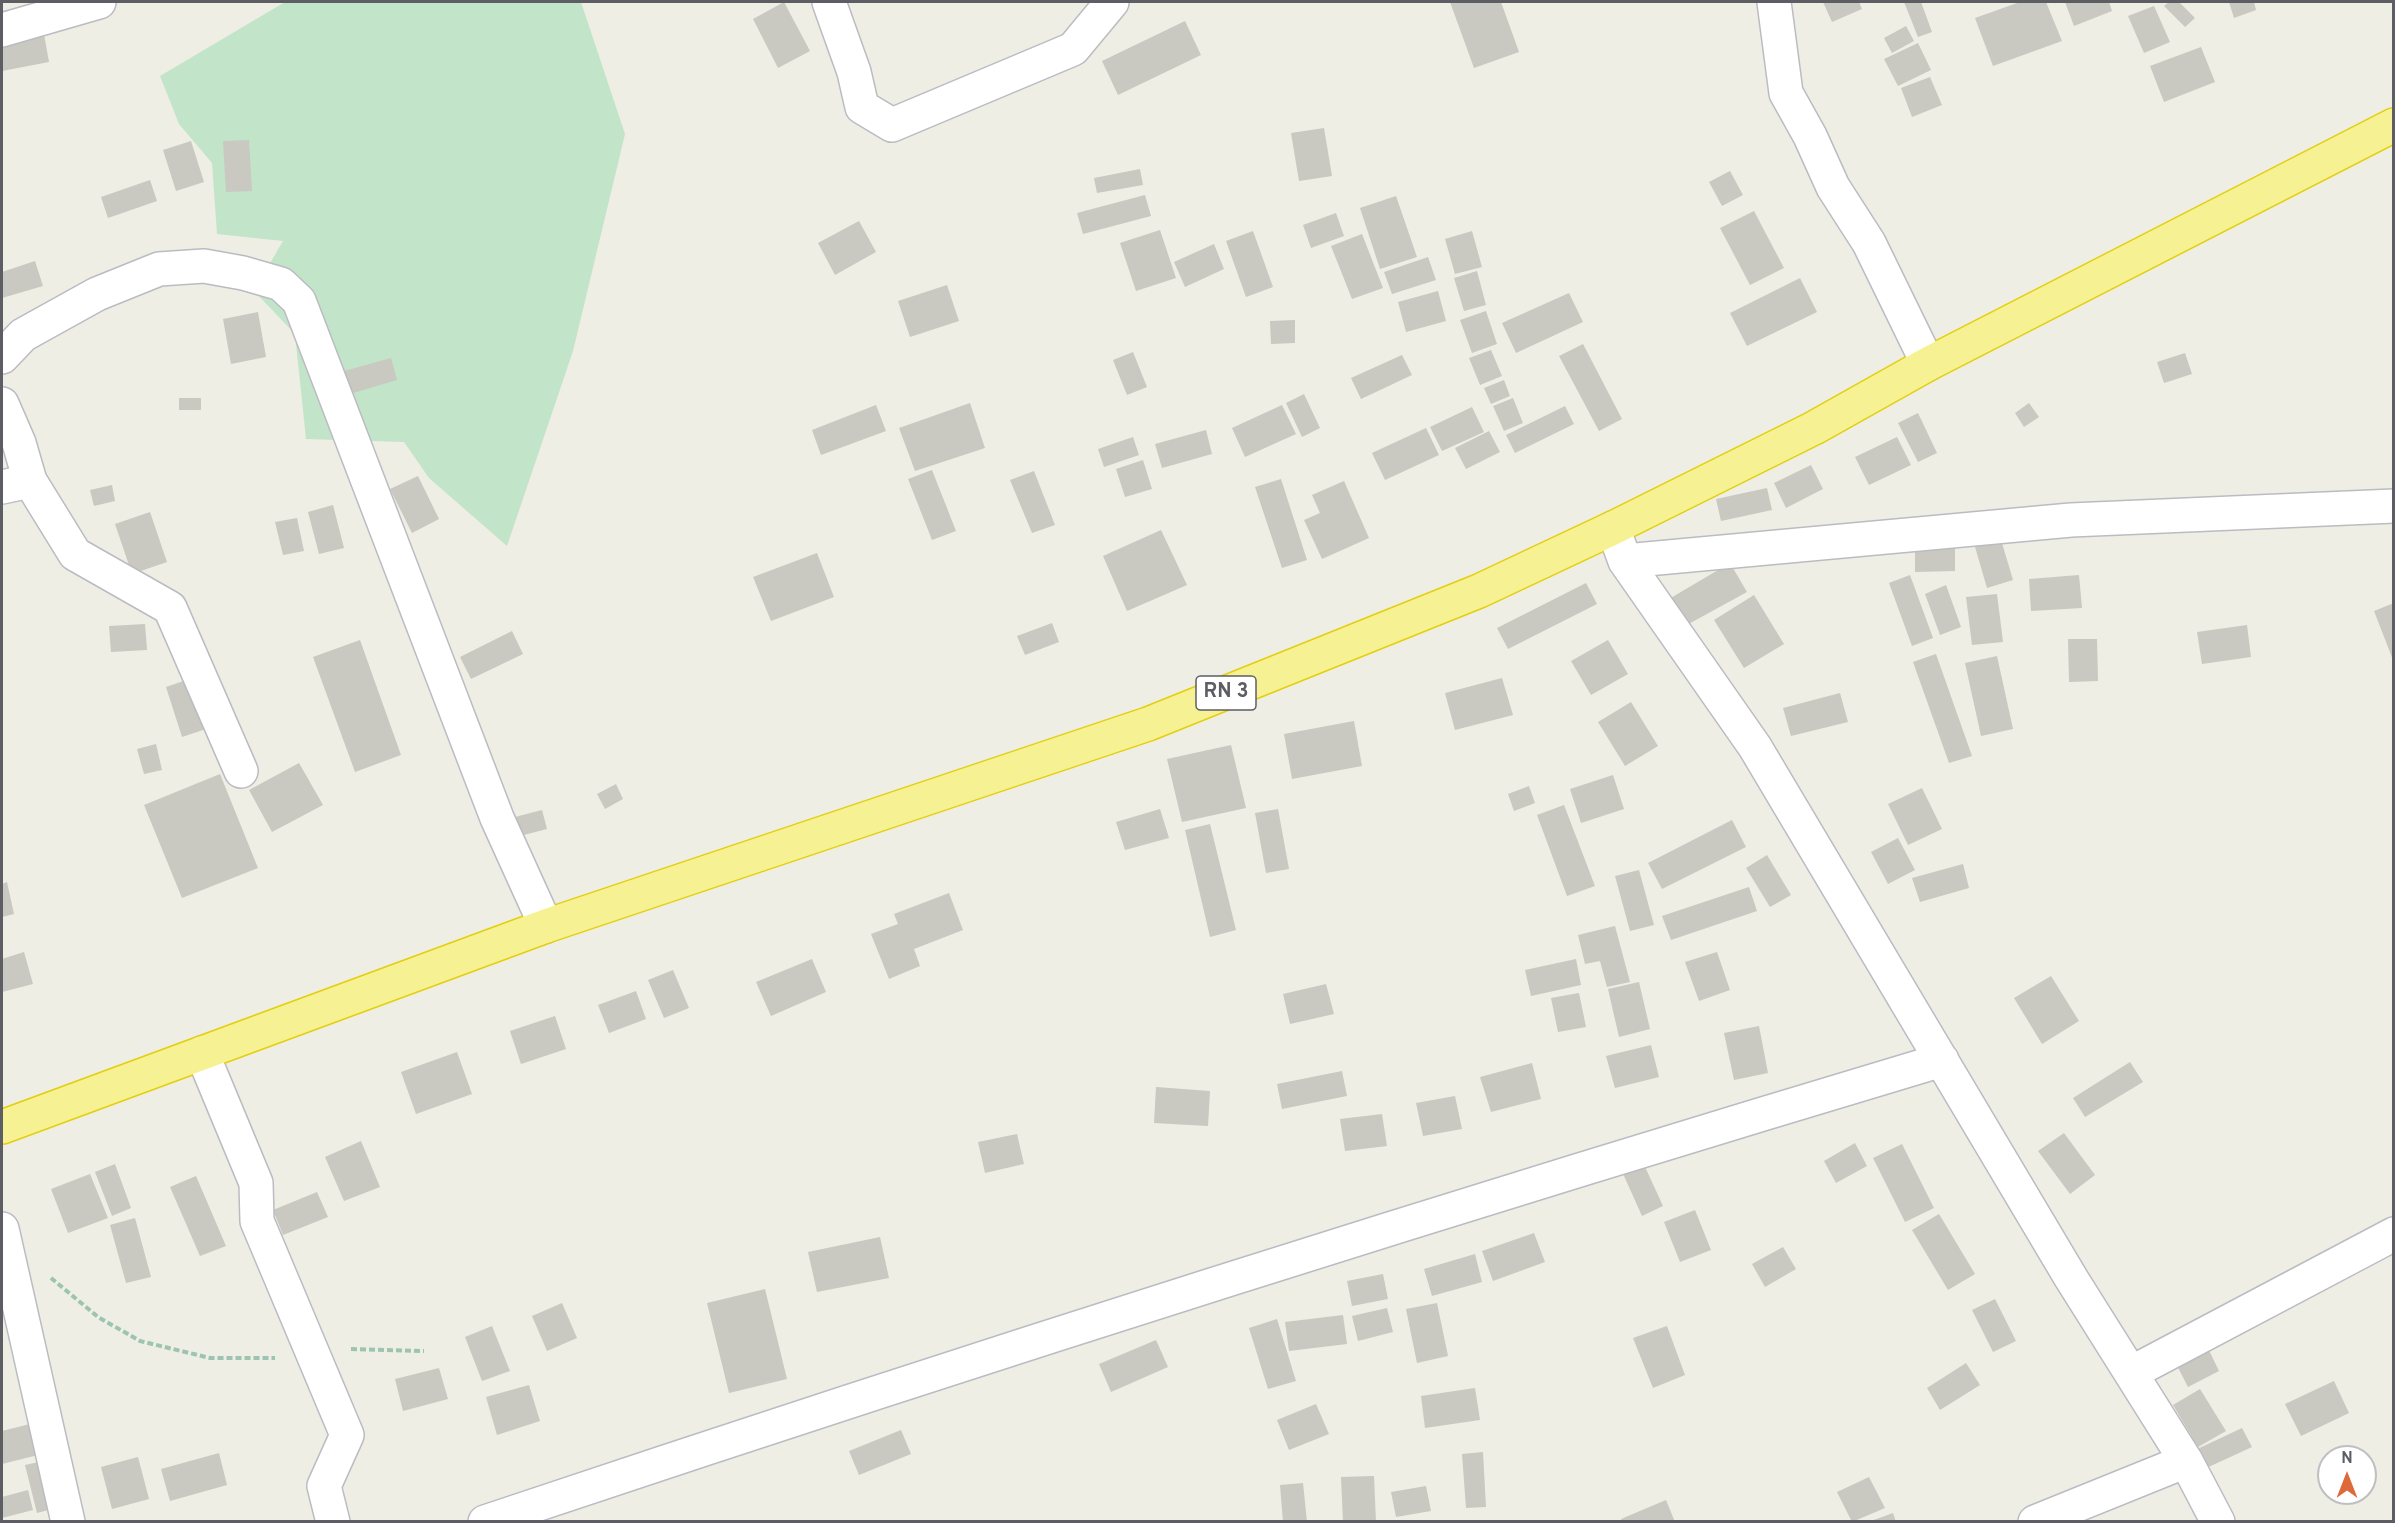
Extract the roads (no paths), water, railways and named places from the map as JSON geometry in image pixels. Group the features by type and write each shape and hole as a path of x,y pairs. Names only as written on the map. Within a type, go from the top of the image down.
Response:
{"highway":[{"name":"RN 3","path":"2,1127 546,926 1148,724 1479,591 1613,528 1814,428 1928,364 2394,125"}],"street":[{"path":"2,30 99,2"},
{"path":"829,2 854,72 862,107 892,125 1073,49 1112,2"},
{"path":"1774,2 1786,93 1810,136 1833,188 1869,243 1928,364"},
{"path":"2,357 23,335 97,294 159,269 204,266 243,273 281,284 299,301 497,818 546,926"},
{"path":"2,404 19,443 16,484 75,555 170,608 241,771"},
{"path":"1625,561 2071,520 2394,506"},
{"path":"1613,528 1625,561 1755,747 2071,1278 2186,1461 2218,1521"},
{"path":"202,1053 256,1183 257,1221 348,1435 324,1486 333,1521"},
{"path":"485,1521 830,1406 1225,1281 1942,1060"},
{"path":"2131,1373 2394,1234"},
{"path":"5,1241 68,1521"},
{"path":"2035,1521 2186,1461"}]}
